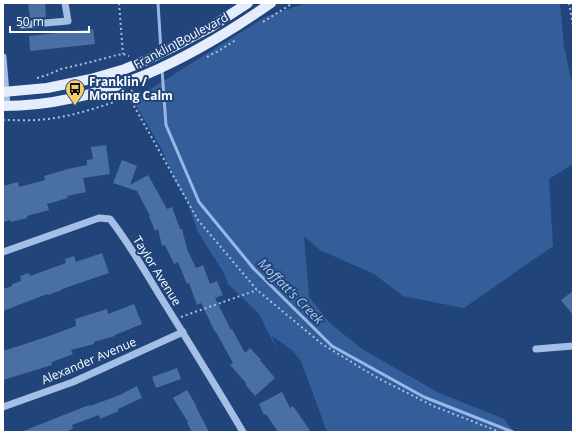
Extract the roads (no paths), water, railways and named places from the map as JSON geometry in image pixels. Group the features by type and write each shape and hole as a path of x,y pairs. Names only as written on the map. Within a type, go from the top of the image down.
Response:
{"main road":[{"name":"Franklin Boulevard","path":"4,92 47,88 91,79 125,69 175,46 248,3"},
{"name":"Franklin Boulevard","path":"5,106 50,103 88,95 127,83 149,74 217,38 271,3"}],"street":[{"path":"22,25 68,20 65,3"},
{"path":"3,57 5,106"},
{"name":"Taylor Avenue","path":"3,252 99,218 110,219 175,319 243,432"},
{"name":"Alexander Avenue","path":"3,407 74,382 183,332"},
{"path":"536,349 573,346"}],"waterway":[{"name":"Moffatt's Creek","path":"158,3 161,51"},
{"name":"Moffatt's Creek","path":"162,70 166,125 199,202 254,269 332,346 424,397 513,432"}],"place":[{"name":"Franklin / Morning Calm","path":"75,106"}]}
